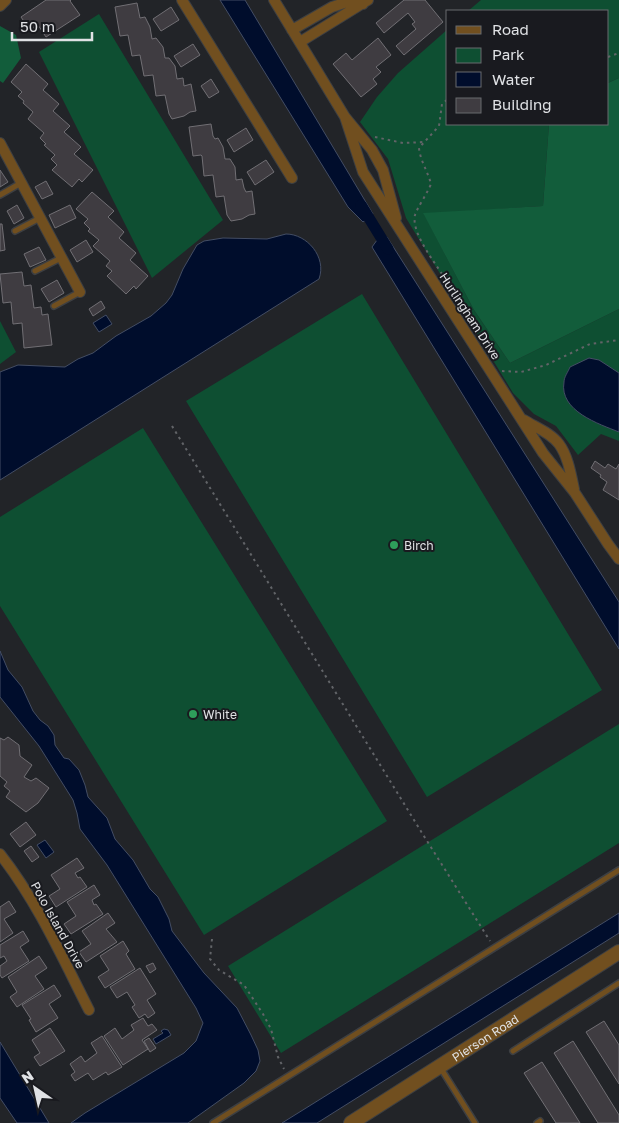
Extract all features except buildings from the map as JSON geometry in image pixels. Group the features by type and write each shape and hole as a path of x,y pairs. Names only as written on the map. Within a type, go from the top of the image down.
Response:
{"street":[{"path":"0,6 6,0"},
{"path":"182,0 292,178"},
{"name":"Hurlingham Drive","path":"274,0 345,117 372,150 383,170 398,227"},
{"path":"292,30 332,7 347,2 366,2"},
{"path":"300,42 366,2"},
{"name":"Hurlingham Drive","path":"345,117 363,172 543,453 576,493 619,559"},
{"path":"1,147 80,292"},
{"name":"Hurlingham Drive","path":"521,418 546,433 559,444 567,462 576,493"},
{"name":"Polo Island Drive","path":"0,854 28,894 46,925 89,1010"},
{"name":"Pierson Road","path":"351,1123 619,952"}],"lane":[{"path":"0,195 21,183"},
{"path":"16,231 40,218"},
{"path":"36,271 62,258"},
{"path":"54,306 80,292"},
{"path":"213,1123 619,870"},
{"path":"513,1051 619,983"},
{"path":"440,1067 475,1123"}],"path":[{"path":"444,278 416,230 415,214 432,184 427,169 420,157 420,148 438,126 442,104 446,101"},
{"path":"374,136 403,143 424,142"},
{"path":"502,371 521,372 546,365 590,344 619,340"},
{"path":"172,426 494,947"},
{"path":"212,939 210,959 218,970 244,985 271,1029 278,1057 287,1076"}],"green space":[{"path":"481,0 619,0 619,78 609,83 609,10 469,10"},
{"path":"99,14 223,220 152,278 39,52"},
{"path":"0,26 16,35 21,58 3,83 0,81"},
{"path":"446,31 446,125 549,125 543,206 424,214 474,310 510,363 619,309 619,441 601,434 578,455 556,426 534,414 513,393 406,218 388,159 360,122 377,97 398,73"},
{"path":"619,78 619,309 510,363 474,310 423,213 543,206 549,125 609,125 609,83"},
{"name":"Birch","path":"362,294 602,690 427,797 186,401"},
{"path":"0,321 16,352 0,364"},
{"name":"White","path":"143,428 387,821 204,935 0,606 0,517"},
{"path":"619,724 619,843 281,1053 228,966"}],"water":[{"path":"220,0 245,0 373,214 363,222 348,207"},
{"path":"286,234 301,238 313,248 318,255 320,263 319,279 0,480 0,372 18,365 65,367 93,353 116,336 151,316 172,295 183,269 197,245 204,241 223,238 267,239"},
{"path":"380,236 387,237 619,602 619,649 372,247"},
{"path":"106,315 112,324 99,332 93,323"},
{"path":"589,358 599,360 619,373 619,432 582,415 568,401 564,392 564,380 570,367"},
{"path":"0,651 8,670 22,687 33,711 54,735 55,745 64,758 69,759 79,770 88,797 107,818 115,839 133,860 150,889 158,897 169,919 172,931 204,973 237,1008 258,1050 260,1061 256,1071 244,1083 188,1123 71,1123 184,1053 196,1041 203,1023 196,1008 107,865 80,829 73,800 39,746 0,697"},
{"path":"45,840 54,852 46,858 37,845"},
{"path":"619,913 619,933 317,1123 282,1123"},
{"path":"164,1029 168,1030 171,1035 156,1044 153,1039 163,1033 161,1031"},
{"path":"0,1042 49,1123 17,1123 0,1098"}],"waterway":[{"path":"361,205 388,249"}],"place":[{"name":"Birch","path":"394,545"},
{"name":"White","path":"193,714"}]}
